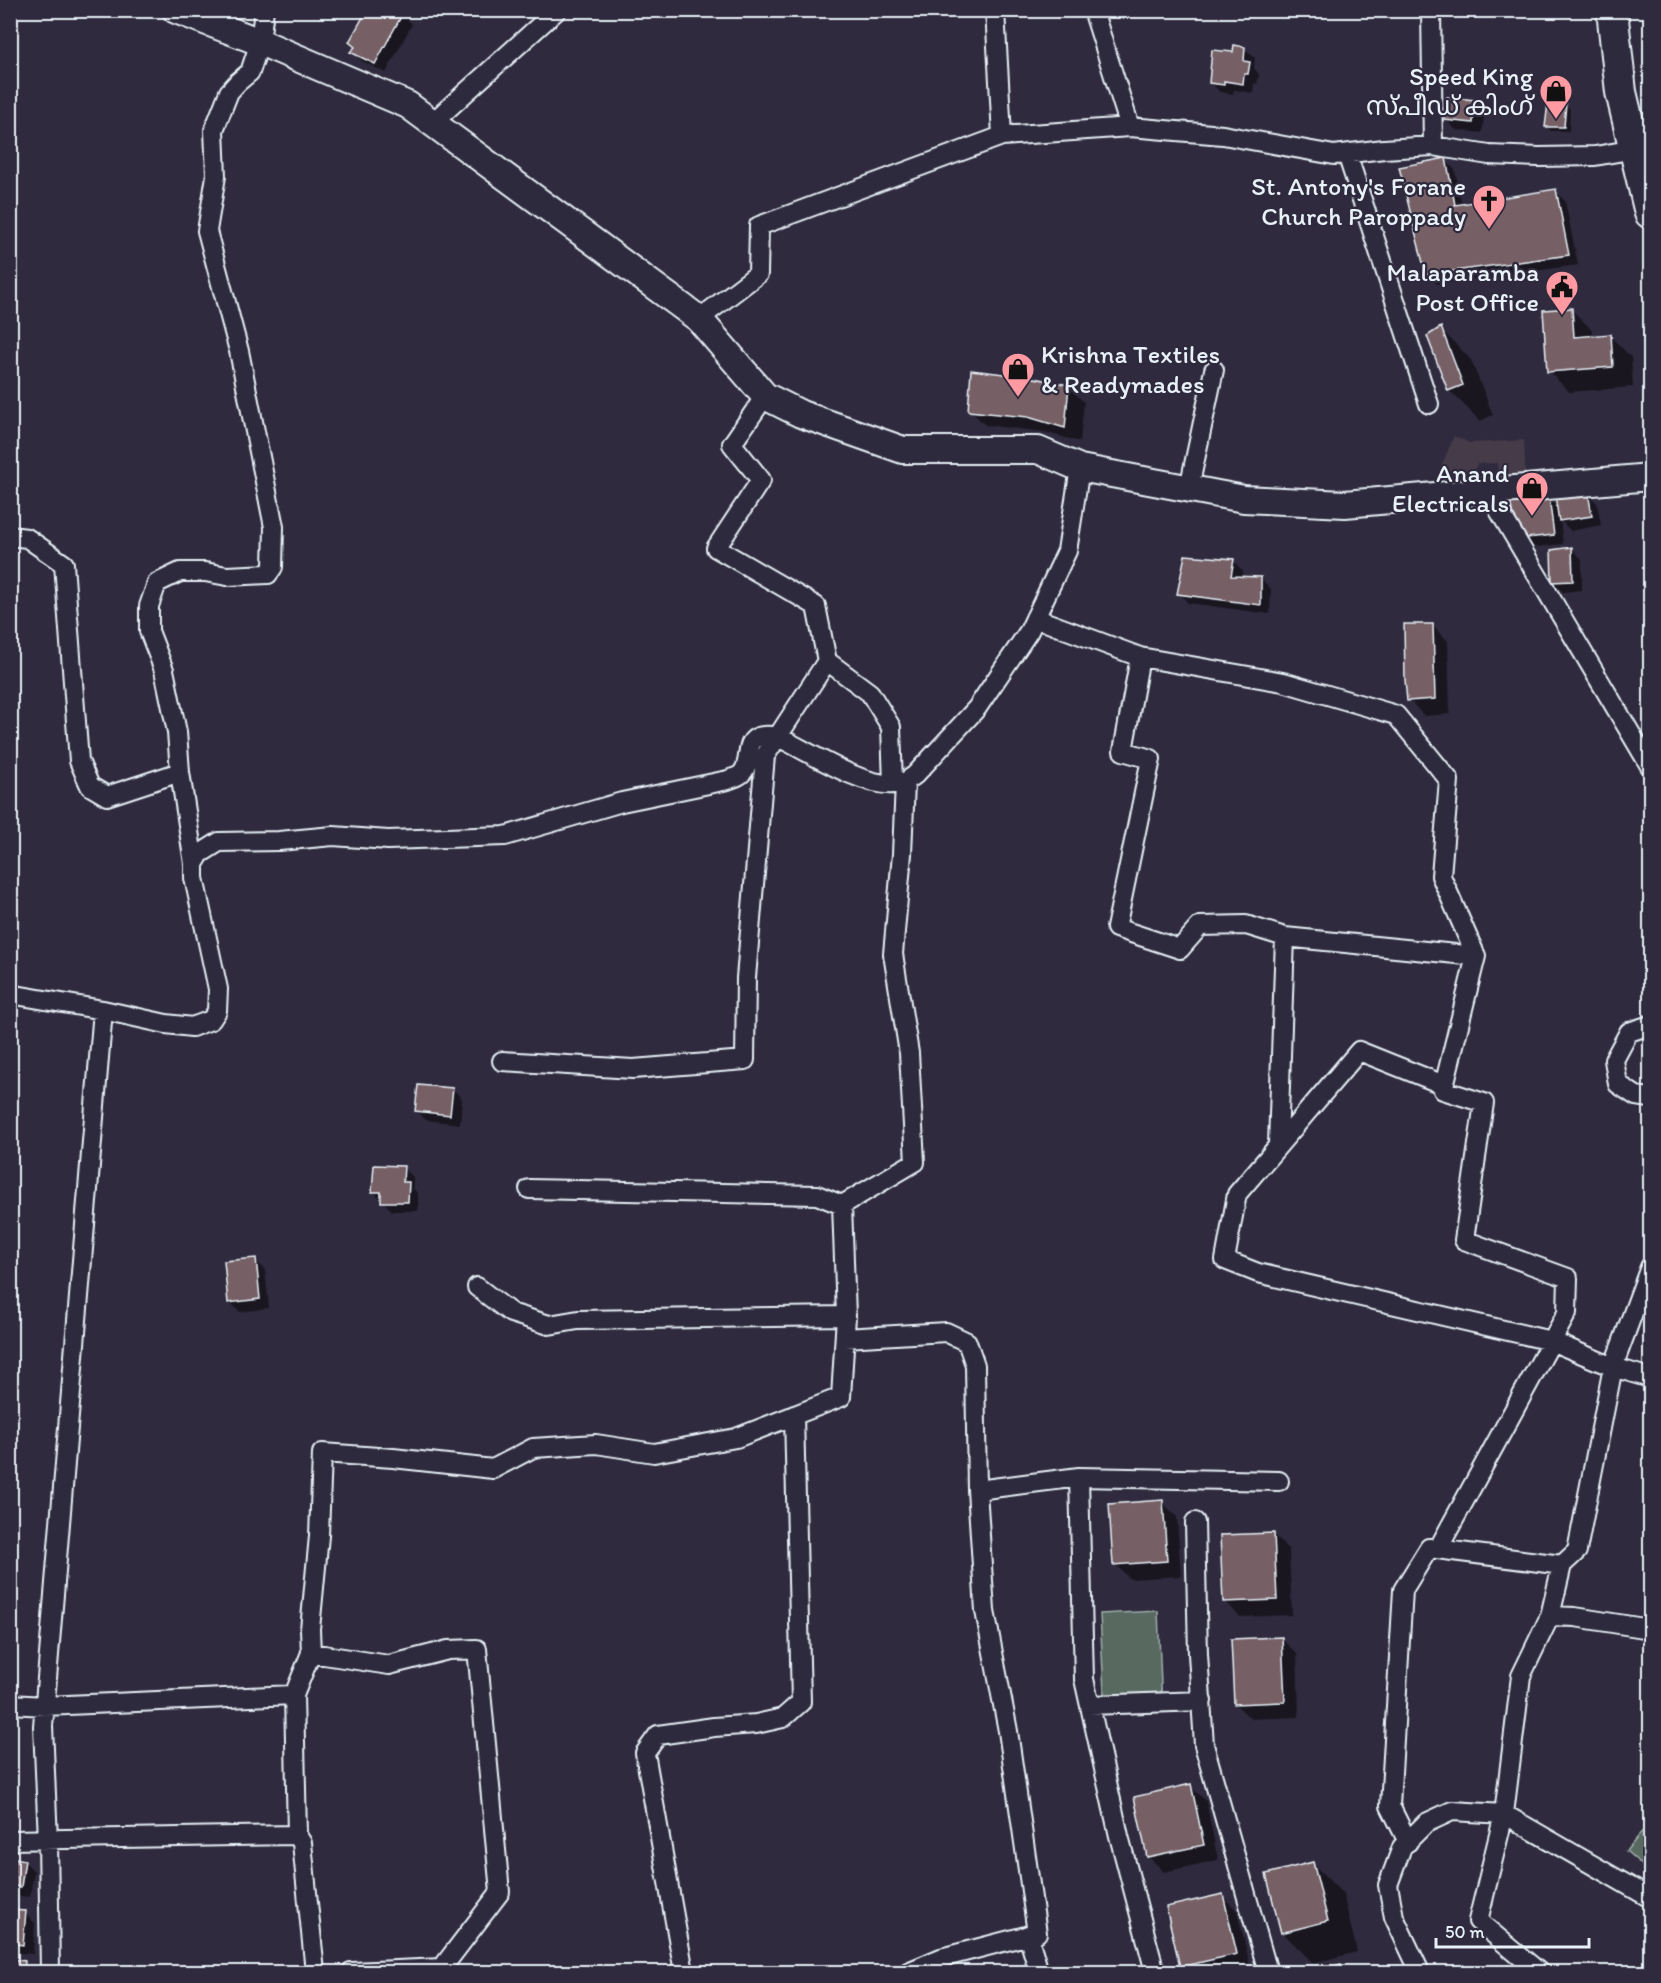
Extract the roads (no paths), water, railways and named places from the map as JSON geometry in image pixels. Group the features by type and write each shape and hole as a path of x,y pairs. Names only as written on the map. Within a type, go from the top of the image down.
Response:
{"highway":[{"path":"1612,10 1622,92 1650,213"}],"main road":[{"path":"176,10 260,42 408,105 699,319 765,396 801,414 903,450 1038,450 1080,468 1244,499 1345,504 1650,477"}],"street":[{"path":"10,994 192,1027 211,1020 217,1011 218,989 194,878 177,732 164,670 149,631 149,606 157,583 180,572 250,576 268,574 273,567 274,527 239,351 207,231 216,176 214,130 229,92 250,72 260,42 264,10"},
{"path":"432,123 557,10"},
{"path":"995,10 1002,136"},
{"path":"1093,10 1130,127"},
{"path":"1431,10 1433,146"},
{"path":"699,319 758,274 759,226 1002,136 1130,127 1223,135 1334,155 1433,146 1489,155 1539,157 1595,156 1635,149"},
{"path":"1347,154 1429,404"},
{"path":"1189,488 1214,370"},
{"path":"765,396 732,444 761,480 716,548 816,606 827,661 870,693 891,727 899,783 902,854 893,954 909,1053 915,1162 842,1205"},
{"path":"194,864 200,854 219,842 279,841 333,836 388,840 505,836 621,802 734,778 744,772 749,746 754,739 766,734 777,736 840,770 883,785 899,783 915,775 977,708 1029,631 1067,550 1080,468"},
{"path":"1488,492 1650,766"},
{"path":"10,536 27,538 64,564 79,761 90,786 107,796 180,772"},
{"path":"1035,618 1140,657 1283,682 1396,715 1449,780 1441,876 1476,956 1443,1090 1484,1104 1464,1240 1568,1278 1567,1313 1438,1549"},
{"path":"1140,657 1123,751 1151,759 1116,928 1179,949 1200,926 1246,925 1285,937 1476,956"},
{"path":"502,1060 633,1069 745,1060 746,978 765,756 827,661"},
{"path":"1278,1145 1285,937"},
{"path":"50,1972 43,1726 103,1010"},
{"path":"1650,1025 1629,1032 1614,1060 1618,1084 1636,1096 1650,1098"},
{"path":"1444,1085 1359,1051 1237,1194 1224,1260 1258,1273 1551,1341 1613,1367 1650,1378"},
{"path":"529,1189 817,1195 842,1205"},
{"path":"315,1972 302,1843 297,1835 294,1695 311,1653 310,1629 319,1536 322,1453 493,1469 533,1448 596,1444 654,1453 736,1438 841,1397 846,1316 842,1205"},
{"path":"1539,1972 1478,1921 1504,1814 1521,1676 1550,1616 1562,1565 1577,1551 1613,1367 1650,1267"},
{"path":"477,1287 511,1313 549,1325 578,1320 846,1316"},
{"path":"845,1338 946,1332 968,1342 975,1365 977,1490 985,1611 1008,1731 1037,1933 941,1958 908,1972"},
{"path":"684,1972 645,1753 658,1735 756,1724 783,1718 801,1702 794,1415"},
{"path":"977,1490 1079,1476 1279,1481"},
{"path":"1079,1476 1084,1679 1119,1836 1155,1972"},
{"path":"1194,1522 1204,1745 1268,1972"},
{"path":"1408,1842 1390,1806 1403,1590 1429,1548 1562,1565"},
{"path":"1550,1616 1575,1617 1650,1629"},
{"path":"311,1653 389,1665 448,1650 477,1649 500,1892 442,1970 351,1972"},
{"path":"10,1704 45,1706 294,1695"},
{"path":"1090,1706 1202,1701"},
{"path":"1420,1972 1394,1917 1388,1885 1402,1847 1426,1823 1452,1811 1504,1814 1650,1898"},
{"path":"10,1840 297,1835"},
{"path":"1028,1935 1039,1972"}],"place":[{"name":"Speed King സ്പീഡ് കിംഗ്","path":"1556,120"},
{"name":"St. Antony's Forane Church Paroppady","path":"1489,230"},
{"name":"Malaparamba Post Office","path":"1562,316"},
{"name":"Krishna Textiles & Readymades","path":"1018,398"},
{"name":"Anand Electricals","path":"1532,517"}]}
